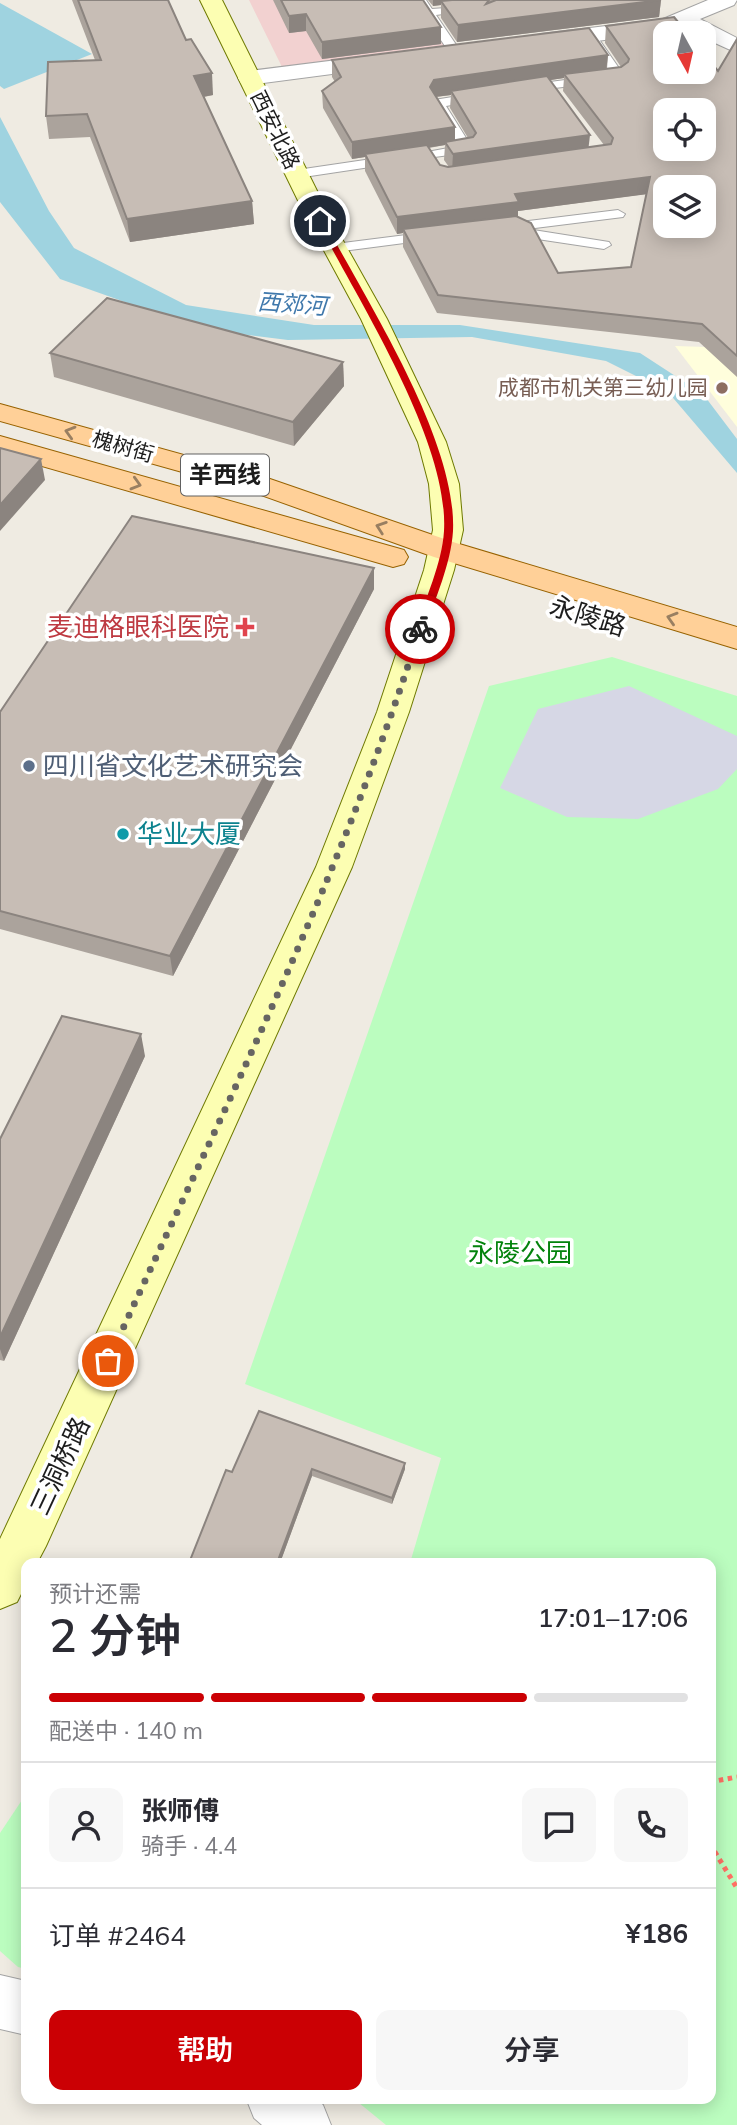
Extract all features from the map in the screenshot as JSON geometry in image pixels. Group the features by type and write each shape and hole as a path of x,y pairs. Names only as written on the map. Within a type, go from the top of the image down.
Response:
{"main road":[{"name":"槐树街","path":"0,412 260,485 442,560"},
{"name":"槐树街","path":"0,445 442,560"},
{"name":"永陵路","path":"442,560 737,638"},
{"name":"永陵路","path":"442,560 737,661"}],"street":[{"name":"西安北路","path":"211,0 297,174 374,319 432,442 444,484 448,530 442,560"},
{"path":"523,43 668,25 724,0"},
{"path":"682,19 737,46"},
{"path":"429,55 482,49"},
{"path":"249,78 402,59"},
{"name":"三洞桥路","path":"0,1586 30,1530 334,867 393,712 442,560"},
{"path":"0,2002 21,2007"},
{"path":"281,2104 303,2125"}],"lane":[{"path":"420,0 455,52"},
{"path":"428,13 482,6"},
{"path":"549,90 619,77 590,35"},
{"path":"297,174 424,159 467,149 438,103 488,96"},
{"path":"604,245 494,229 618,214"},
{"path":"335,248 443,235"}],"path":[{"path":"716,1781 737,1777"},
{"path":"716,1854 737,1888"}],"shaded area":[{"path":"249,0 414,0 446,48 283,69"},
{"name":"成都市机关第三幼儿园","path":"675,346 737,348 737,427"},
{"path":"629,686 737,736 737,769 718,789 638,819 567,817 500,788 538,709"}],"green space":[{"name":"永陵公园","path":"612,657 737,696 737,2125 386,2125 360,2104 716,2104 716,1558 411,1558 441,1458 245,1384 489,686"},
{"path":"21,1802 21,1968 0,1951 0,1833"}],"water":[{"path":"0,3 92,54 4,89 0,86"},
{"path":"0,117 49,211 74,248 186,305 314,325 460,325 640,353 703,394 737,439 737,473 668,392 606,361 472,337 288,340 201,329 60,279 0,202"}],"building":[{"path":"78,0 168,0 186,40 191,39 212,73 194,76 252,201 127,219 87,114 46,116 48,62 101,60"},
{"path":"281,0 423,0 441,27 322,42 306,14 289,16"},
{"path":"489,0 486,4 496,0 661,0 458,25 441,1"},
{"path":"674,17 677,21 653,21 653,84 716,84 716,68 718,71 737,39 737,356 702,324 438,295 403,229 516,216 531,223 558,273 631,267 650,177 515,194 519,202 397,217 365,154 427,145 440,165 448,167 611,144 613,138 564,74 621,67 629,59 606,26"},
{"path":"589,28 608,55 434,80 430,87 455,127 352,142 322,91 341,77 332,60"},
{"path":"547,76 590,135 453,154 445,142 473,137 476,133 451,91"},
{"path":"107,298 343,362 293,422 50,353"},
{"path":"0,448 41,459 0,505"},
{"name":"华业大厦","path":"132,516 374,568 170,956 0,911 0,712"},
{"path":"62,1016 141,1034 0,1337 0,1139"},
{"path":"259,1411 405,1463 392,1498 312,1469 279,1558 191,1558 226,1470 232,1472"}],"way so far":[{"path":"108,1361 334,867 393,712 420,629"}],"place":[{"name":"成都市机关第三幼儿园","path":"722,388"},
{"name":"麦迪格眼科医院","path":"245,627"},
{"name":"四川省文化艺术研究会","path":"29,766"},
{"name":"华业大厦","path":"123,834"}],"route":[{"path":"320,221 402,376 432,442 444,484 448,530 445,550 420,629"}],"water label":[{"name":"西郊河","path":"292,304"}]}
